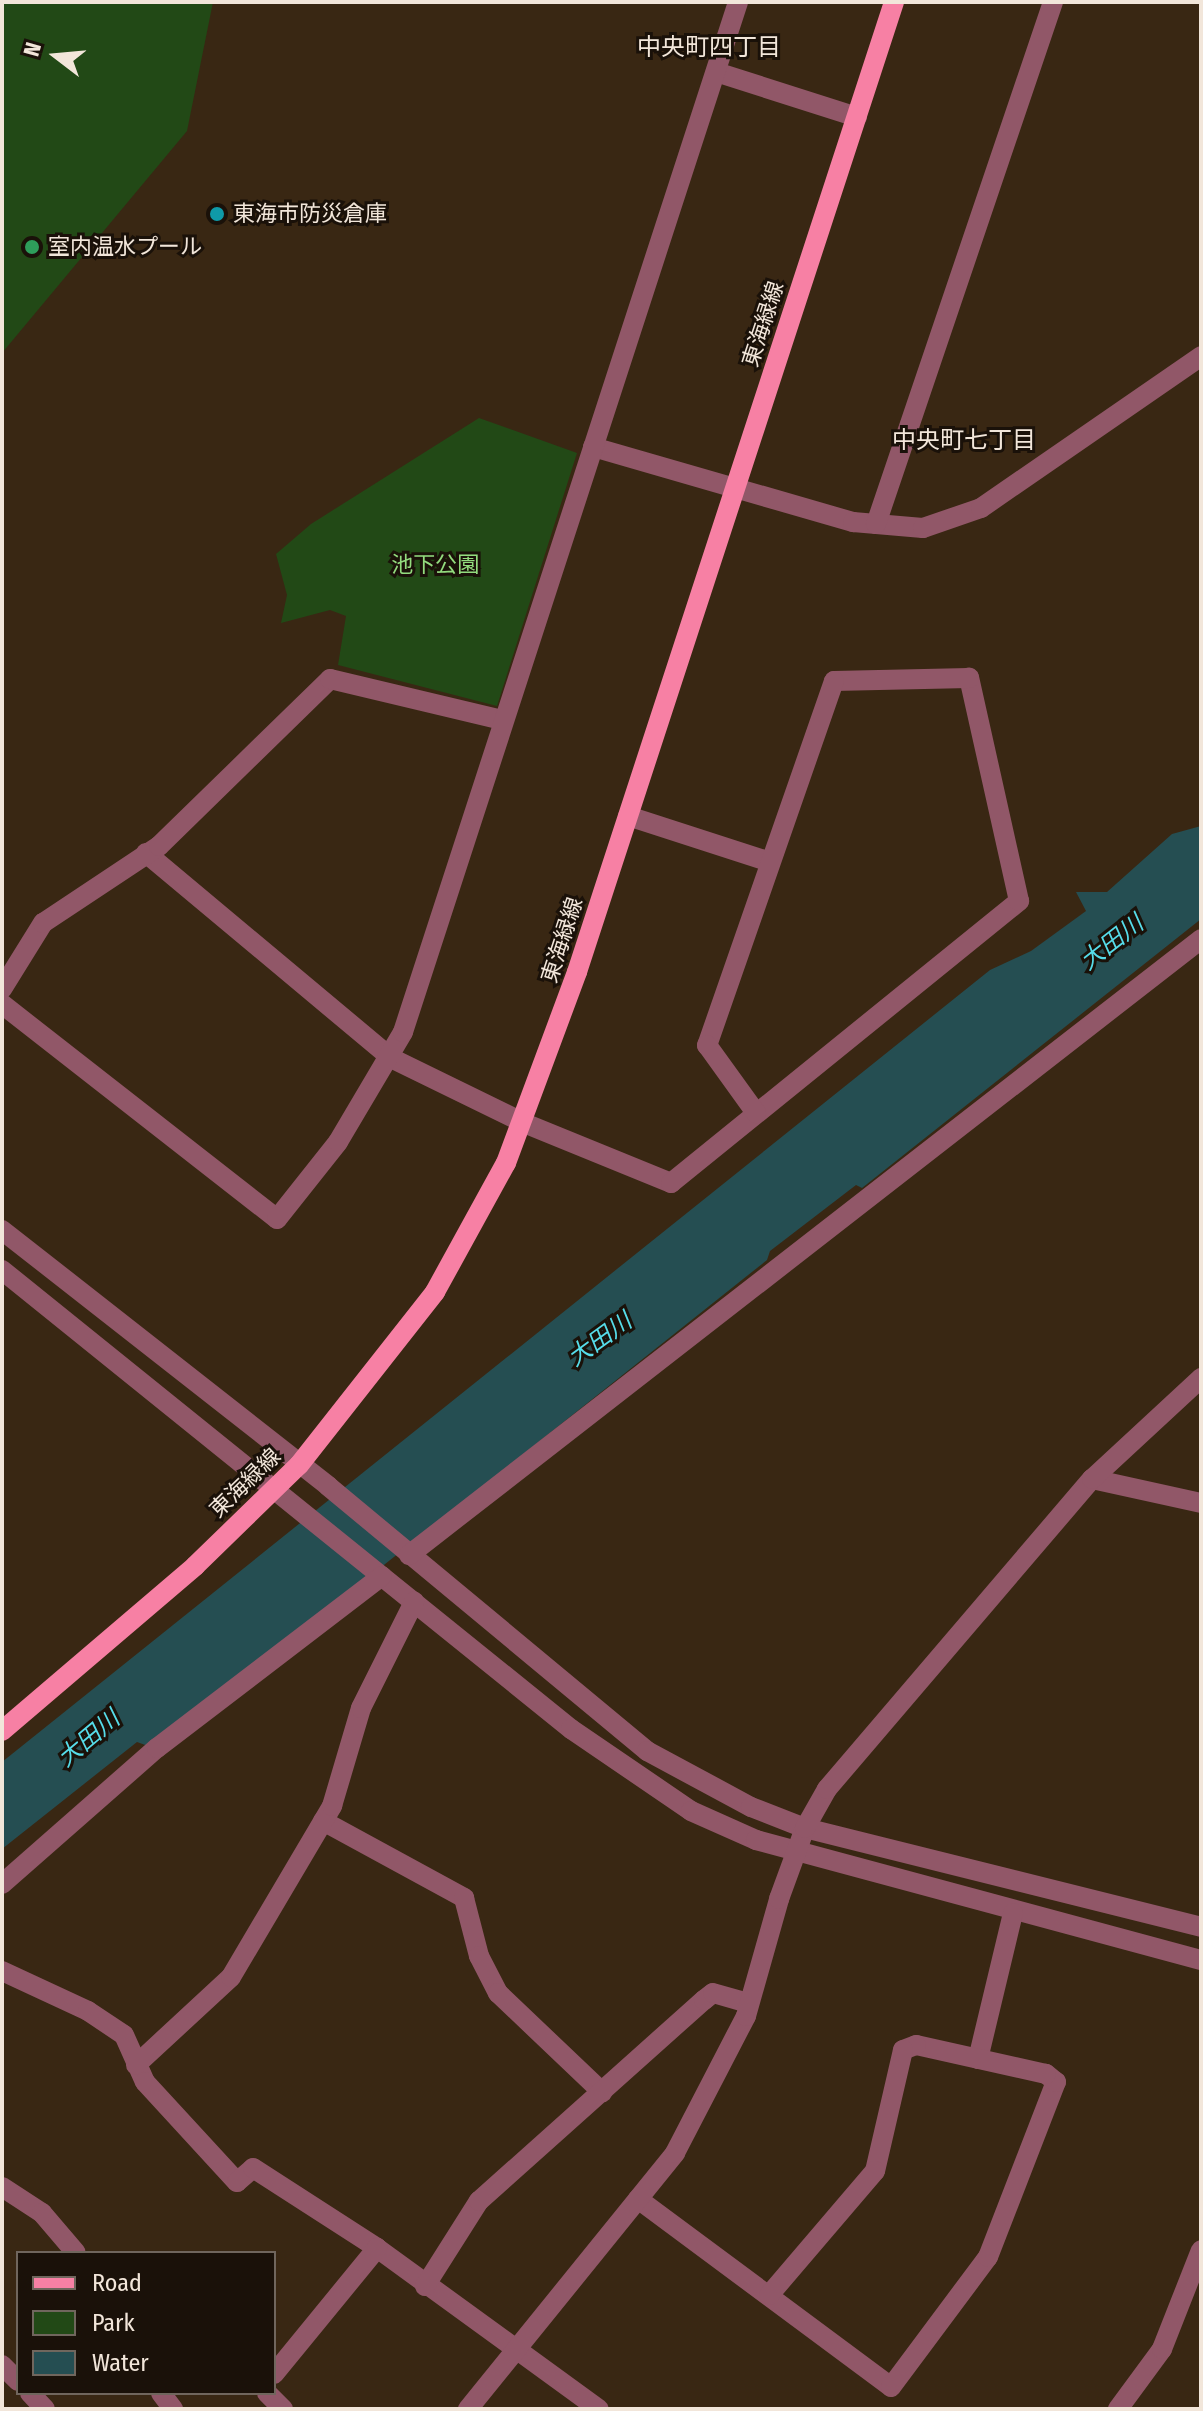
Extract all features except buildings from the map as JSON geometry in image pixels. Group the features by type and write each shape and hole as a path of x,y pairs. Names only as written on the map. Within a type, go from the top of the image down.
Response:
{"main road":[{"name":"東海緑線","path":"2,1731 184,1576 299,1465 435,1292 524,1123 628,816 894,2"}],"street":[{"path":"2,1004 277,1219 338,1142 391,1058 738,2"},
{"path":"876,524 1053,2"},
{"path":"716,72 857,117"},
{"path":"593,447 853,522 923,528 981,508 1201,356"},
{"path":"146,853 391,1058 524,1123 671,1183 1019,901 969,678 834,681 707,1045 756,1113"},
{"path":"2,989 43,923 146,853 330,679 502,720"},
{"path":"628,816 770,862"},
{"path":"405,1552 1201,939"},
{"path":"2,1230 328,1486 647,1751 751,1807 805,1828 1201,1927"},
{"path":"2,1270 571,1729 691,1811 796,1851 1013,1913 1201,1960"},
{"path":"468,2409 675,2153 749,2003 796,1851 827,1789 1092,1479 1201,1378"},
{"path":"1092,1479 1201,1503"},
{"path":"2,1884 157,1748 378,1573"},
{"path":"136,2065 231,1977 323,1821 361,1708 414,1602"},
{"path":"323,1821 464,1898 479,1956 498,1993 602,2092"},
{"path":"978,2059 1013,1913"},
{"path":"2,1971 88,2011 124,2035 145,2082 237,2182 253,2168 377,2248 425,2286 599,2409"},
{"path":"425,2286 479,2201 713,1993 749,2003"},
{"path":"638,2199 891,2387 988,2257 1056,2082 1046,2074 978,2059 910,2045 903,2050 875,2171 769,2295"},
{"path":"2,2187 42,2213 74,2251"},
{"path":"276,2372 377,2248"},
{"path":"1118,2409 1162,2349 1201,2250"}],"green space":[{"path":"2,2 213,2 187,131 2,353"},
{"name":"池下公園","path":"479,418 577,453 497,706 338,665 346,616 330,610 281,623 287,595 276,554 311,524"}],"water":[{"name":"大田川","path":"1201,826 1201,919 862,1188 856,1185 770,1251 767,1260 311,1623 148,1746 137,1742 2,1849 2,1762 990,970 1031,951 1086,911 1076,892 1107,892 1172,834"}],"place":[{"name":"東海市防災倉庫","path":"217,214"},
{"name":"室内温水プール","path":"32,247"}],"district":[{"name":"中央町四丁目","path":"709,48"},
{"name":"中央町七丁目","path":"964,441"}]}
